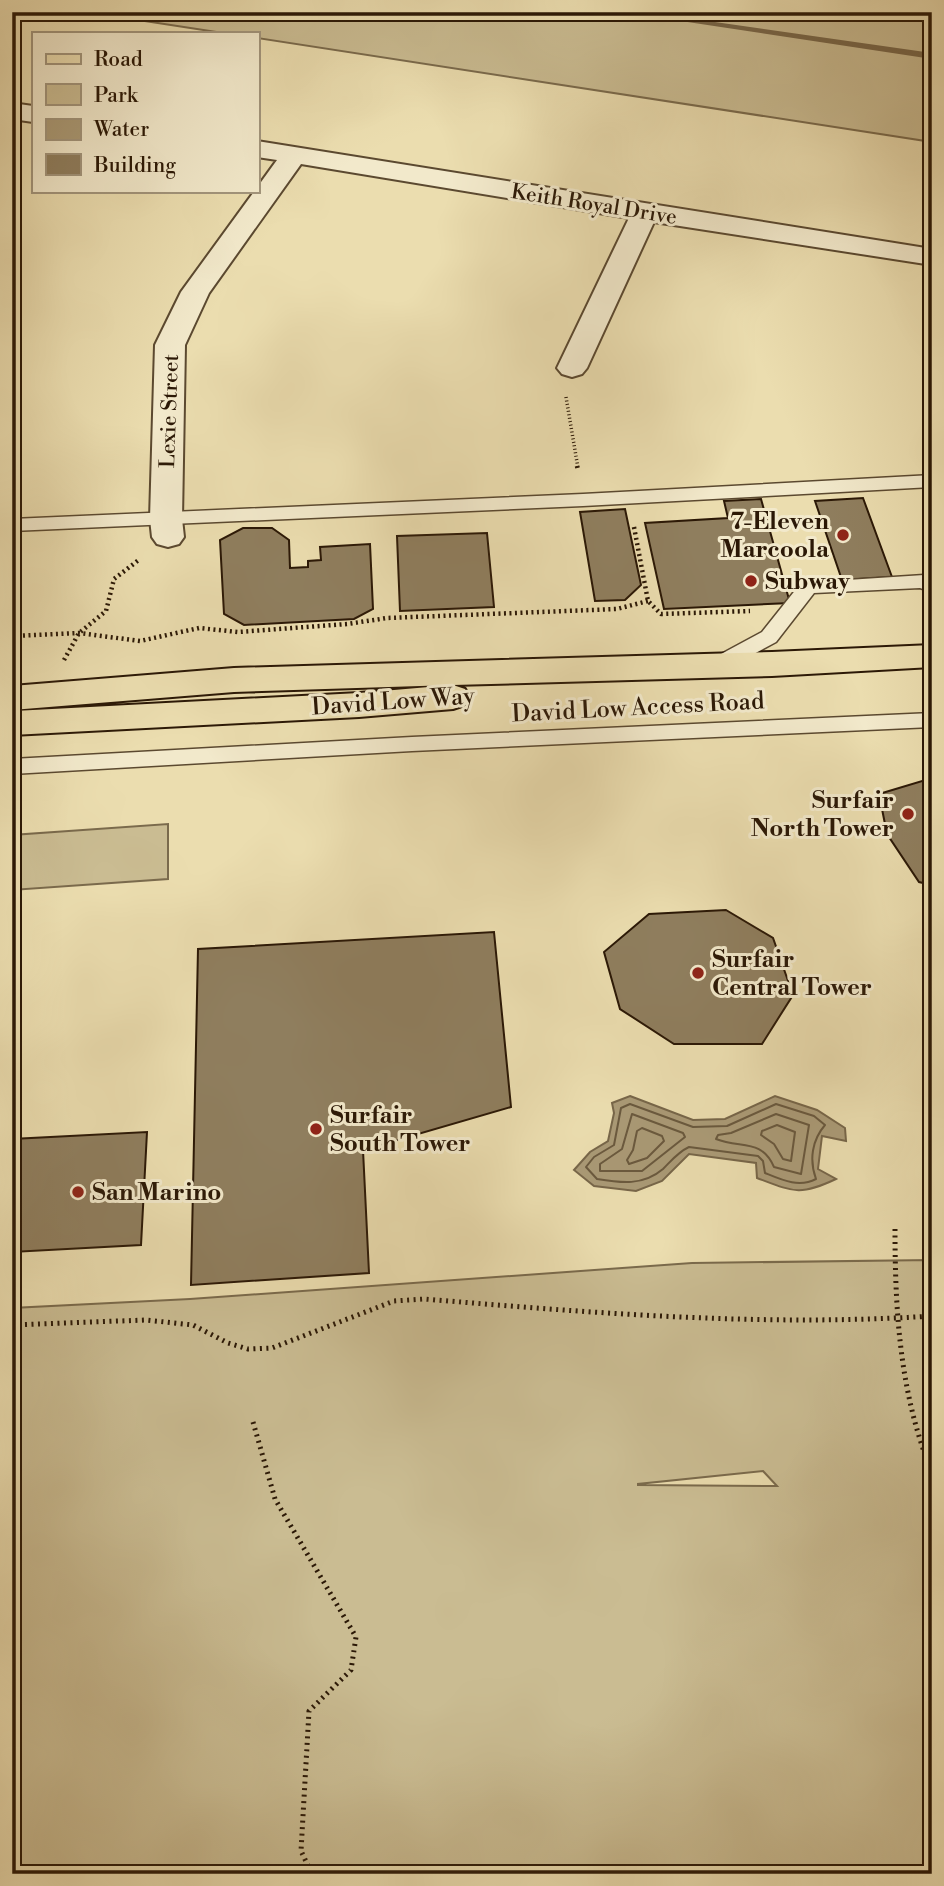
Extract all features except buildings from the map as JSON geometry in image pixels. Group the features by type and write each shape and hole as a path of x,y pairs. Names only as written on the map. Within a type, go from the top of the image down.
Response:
{"main road":[{"name":"David Low Way","path":"12,698 234,680 772,664 932,656"},
{"name":"David Low Way","path":"12,723 359,705 598,685 772,664"}],"street":[{"path":"12,111 32,114"},
{"name":"Keith Royal Drive","path":"259,149 932,257"},
{"name":"Lexie Street","path":"167,528 170,345 195,292 294,155"},
{"path":"572,368 645,213"}],"lane":[{"path":"12,525 167,528 583,500 932,481"},
{"path":"717,665 769,636 808,587 924,581 932,586"},
{"name":"David Low Access Road","path":"12,767 412,744 932,720"}],"path":[{"path":"572,368 566,397 583,500"},
{"path":"628,498 648,601 661,614 790,609"},
{"path":"62,663 79,633 106,611 114,579 167,528"},
{"path":"12,636 79,633 140,641 199,628 238,632 346,624 387,618 617,609 648,601"},
{"path":"895,1229 895,1319 905,1382 932,1473"},
{"path":"12,1325 146,1320 193,1325 228,1343 248,1349 272,1348 394,1301 424,1299 648,1316 762,1320 895,1319 932,1316"},
{"path":"253,1422 275,1499 356,1637 351,1670 309,1711 301,1851 312,1874"}],"green space":[{"path":"86,12 932,12 932,142 259,38 259,32 216,32"},
{"path":"168,824 168,879 12,890 12,835"},
{"path":"932,1260 932,1874 12,1874 12,1308 190,1299 692,1263","holes":["763,1471 777,1486 638,1485 638,1484"]}],"water":[{"path":"630,1096 693,1120 725,1119 775,1096 817,1110 845,1128 846,1141 822,1136 818,1169 836,1179 805,1190 789,1189 757,1178 756,1163 689,1154 662,1181 636,1191 594,1186 574,1170 590,1152 608,1141 614,1113 612,1103"}],"waterway":[{"path":"625,12 932,56"}],"place":[{"name":"7-Eleven Marcoola","path":"843,535"},
{"name":"Subway","path":"751,581"},
{"name":"Surfair North Tower","path":"908,814"},
{"name":"Surfair Central Tower","path":"698,973"},
{"name":"Surfair South Tower","path":"316,1129"},
{"name":"San Marino","path":"78,1192"}]}
